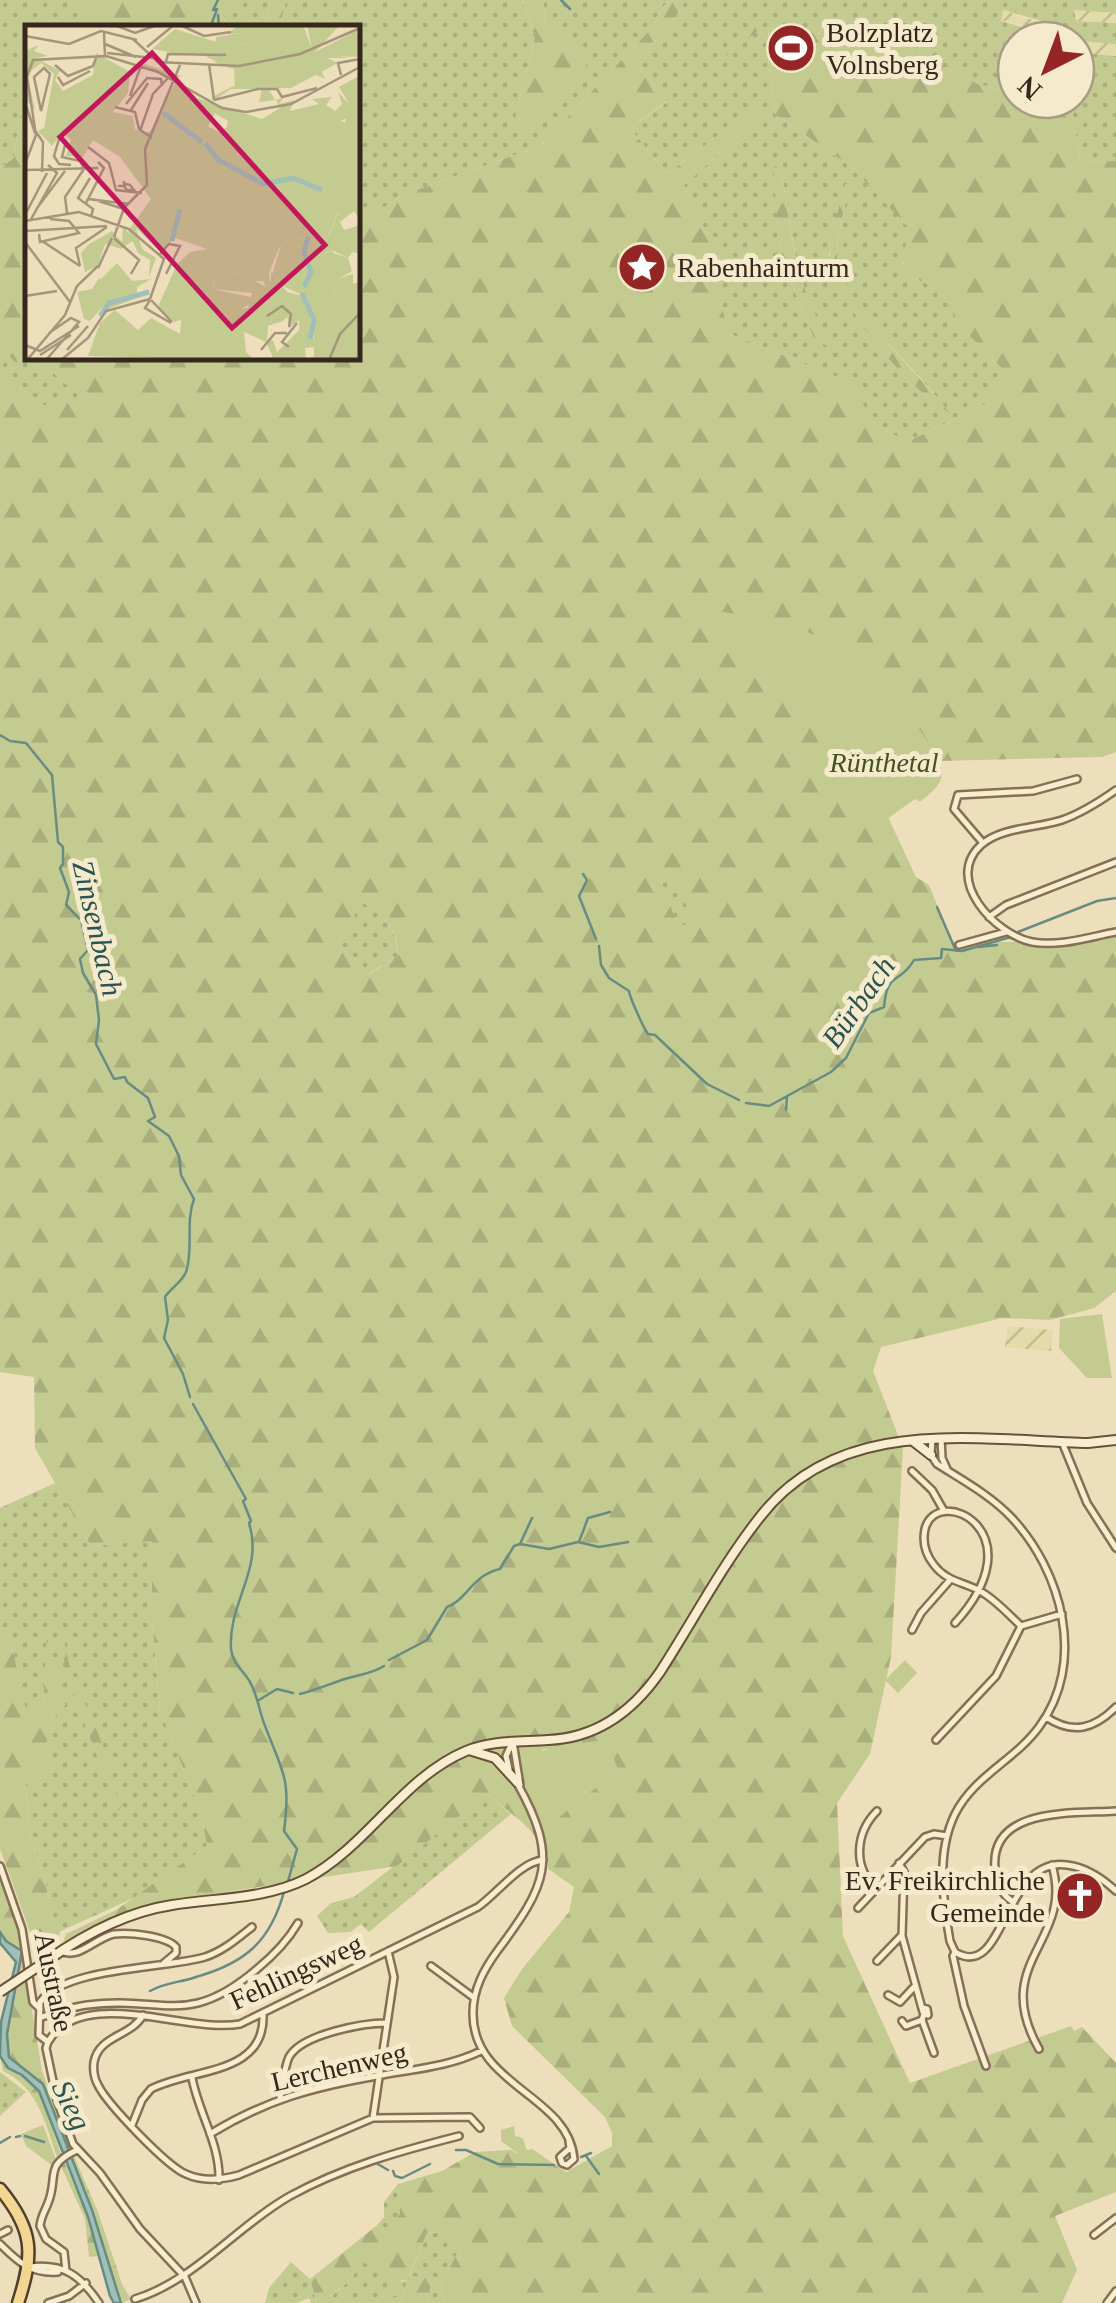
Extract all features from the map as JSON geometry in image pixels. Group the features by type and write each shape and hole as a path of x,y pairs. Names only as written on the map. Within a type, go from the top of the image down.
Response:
{"main road":[{"path":"0,2189 23,2223 29,2246 18,2303"}],"street":[{"path":"983,843 954,808 958,795 1034,790 1077,779"},
{"path":"1116,790 1071,816 983,843 970,863 969,877 978,902 989,917 1006,932 1030,941 1053,944 1116,932"},
{"path":"989,917 1006,906 1116,862"},
{"path":"958,945 1006,932"},
{"path":"932,1455 936,1438"},
{"path":"936,1438 949,1472"},
{"path":"909,1439 932,1455 937,1464 998,1504 1025,1533 1047,1570 1062,1614 1066,1647 1063,1669 1046,1718 1020,1748 964,1797 947,1836 943,1865 950,1941 964,2006 986,2066"},
{"path":"0,1992 92,1932 138,1913 280,1888 306,1878 340,1856 436,1767 468,1750 490,1743 580,1735 604,1725 633,1706 660,1672 760,1516 797,1481 844,1454 909,1439 1116,1440"},
{"path":"1062,1442 1087,1503 1116,1548"},
{"path":"912,1470 932,1490 944,1510"},
{"path":"955,1622 980,1591 990,1557 989,1545 971,1520 944,1510 928,1521 924,1544 932,1562 950,1580 980,1591 1021,1626"},
{"path":"912,1630 921,1613 950,1580"},
{"path":"936,1740 996,1676 1021,1626 1062,1614"},
{"path":"1046,1718 1076,1729 1101,1721 1116,1707"},
{"path":"513,1742 506,1760 538,1834 543,1860 538,1891 530,1908 488,1963 474,1997 473,2016 481,2051 496,2070 548,2112 569,2141"},
{"path":"468,1750 495,1758 518,1785"},
{"path":"876,1888 862,1868 859,1847 869,1820 877,1811"},
{"path":"1013,1902 996,1882 994,1863 995,1850 1012,1828 1040,1816 1116,1811"},
{"path":"858,1908 925,1837 947,1836"},
{"name":"Fehlingsweg","path":"48,2042 56,2030 80,2017 142,2016 222,2028 263,2014 478,1907 523,1866 543,1860"},
{"path":"900,1863 904,1872 902,1935 934,2053"},
{"path":"1039,2048 1028,2029 1022,1991 1024,1975 1054,1912 1056,1887 1052,1865"},
{"path":"956,1974 964,1958 978,1954 998,1935 1030,1875 1052,1865 1075,1866 1116,1891"},
{"name":"Austraße","path":"0,1866 22,1928 32,2002 40,2008 42,2017 39,2035 48,2042 57,2100 75,2151 182,2274 196,2303"},
{"path":"42,2017 89,2004 164,2008 214,2000 272,1956 288,1941 298,1923"},
{"path":"40,2008 42,1997 61,1984 215,1953 252,1927"},
{"path":"61,1950 71,1954 115,1934 164,1938 176,1947 176,1953 164,1963"},
{"path":"877,1961 902,1935"},
{"path":"372,2118 394,1977 388,1951"},
{"path":"955,1952 964,1958"},
{"path":"431,1966 474,1997"},
{"path":"888,1994 900,2002 914,1988"},
{"path":"132,2125 142,2100 164,2082 192,2077 242,2058 260,2040 263,2014"},
{"path":"902,2021 906,2026 923,2014"},
{"path":"142,2016 132,2028 105,2042 94,2064 98,2087 177,2168 200,2178 219,2180 239,2175 372,2118 470,2117 480,2128"},
{"path":"280,2098 290,2057 300,2046 348,2027 387,2023"},
{"name":"Lerchenweg","path":"210,2134 280,2098 455,2063 481,2051"},
{"path":"192,2077 197,2102 219,2155 219,2180"},
{"path":"134,2299 182,2274 290,2197 378,2157 458,2136"},
{"path":"66,2271 64,2252 46,2238 40,2226 50,2200 52,2171 60,2160 75,2151"},
{"path":"1094,2236 1116,2218"},
{"path":"0,2234 8,2230"},
{"path":"0,2244 37,2273 66,2271 81,2277 99,2303"},
{"path":"48,2303 69,2296 86,2284"},
{"path":"1108,2303 1116,2291"}],"shaded area":[{"path":"1003,9 1033,20 1000,20"},
{"path":"1074,10 1116,13 1116,23 1076,20"},
{"path":"1096,42 1116,44 1116,56 1096,55"},
{"path":"1007,1326 1053,1330 1051,1351 1005,1347"}],"green space":[{"path":"0,0 83,0 83,25 25,25 25,114 20,113 14,158 0,168"},
{"path":"83,0 228,0 224,25 83,25"},
{"path":"228,0 271,0 265,25 224,25"},
{"path":"271,0 286,0 280,25 265,25"},
{"path":"286,0 522,0 535,37 515,118 545,21 543,0 668,0 650,30 540,146 403,195 360,223 360,25 281,25"},
{"path":"522,0 543,0 545,22 594,53 576,82 522,136 515,118 535,37"},
{"path":"668,0 684,0 682,8 636,63 667,101 630,128 667,174 763,101 756,120 684,185 726,273 713,280 730,334 852,383 873,423 907,442 984,405 1010,377 963,329 939,289 902,273 908,227 850,166 775,114 767,50 769,28 892,42 978,84 996,89 996,120 1074,120 1080,162 1116,161 1116,752 1102,757 938,761 888,817 916,877 929,885 952,942 1040,942 1116,929 1116,1291 1094,1308 1050,1320 1003,1318 881,1347 873,1371 903,1448 891,1657 870,1754 837,1803 843,1936 910,2083 1071,2026 1074,2031 1082,2027 1116,2063 1116,2192 1055,2216 1077,2270 1062,2303 444,2303 440,2286 461,2246 439,2232 427,2233 409,2276 431,2281 428,2303 400,2303 407,2281 401,2280 397,2296 391,2296 380,2266 362,2263 350,2280 330,2296 332,2303 317,2303 310,2279 376,2226 387,2229 400,2214 398,2184 442,2171 475,2152 516,2153 532,2149 566,2172 612,2146 612,2133 605,2117 512,2026 504,1998 522,1969 569,1912 574,1887 548,1869 535,1836 487,1794 397,1866 147,1904 63,1942 66,1934 116,1910 207,1846 201,1813 160,1710 152,1620 152,1541 91,1546 35,1448 34,1377 0,1372 0,377 9,386 18,386 40,406 80,397 50,370 27,360 360,360 360,223 403,195 540,146 650,30","holes":["660,880 671,880 682,895 687,912 685,925 678,925","362,902 395,936 398,955 370,974 338,944","542,1749 561,1749 538,1833"]},
{"path":"684,0 1116,0 1116,13 1074,10 1076,20 1038,20 1003,10 1001,20 996,20 996,89 978,84 892,42 769,28 767,50 775,114 850,166 909,227 902,273 939,289 963,329 1010,377 984,405 907,442 873,423 851,383 730,334 712,280 725,273 684,185 756,120 761,103 667,174 630,128 667,102 636,63 682,8","holes":["774,166 782,171 805,290 820,328 839,354 813,336 780,254","846,184 849,186 837,247 841,275 865,316 947,411 926,395 863,326 829,255"]},
{"path":"1096,22 1116,23 1116,44 1096,42"},
{"path":"756,24 762,27 706,71 730,43"},
{"name":"Bolzplatz Volnsberg","path":"777,41 805,41 806,55 777,56"},
{"path":"1096,54 1116,56 1116,161 1080,162 1074,120 1096,120"},
{"path":"20,113 25,114 25,359 16,363 0,348 0,168 14,158"},
{"path":"773,165 782,170 793,245 806,292 815,315 842,357 813,336 780,254"},
{"path":"845,184 850,185 837,247 841,273 883,337 950,413 895,365 843,294 830,253"},
{"path":"0,348 16,363 22,358 50,370 81,397 40,406 18,386 9,386 0,377"},
{"name":"Rünthetal","path":"717,611 802,630 863,666 894,697 934,752 942,773 937,786 920,802 915,799 869,832 798,706 768,668 725,628"},
{"path":"660,880 672,880 680,890 687,906 686,925 678,926"},
{"path":"362,901 388,924 398,955 369,974 338,944"},
{"path":"1102,1314 1112,1378 1087,1378 1059,1348 1060,1319"},
{"path":"55,1483 91,1546 152,1540 152,1620 160,1710 201,1813 207,1846 138,1896 61,1931 51,1911 31,1839 25,1780 46,1776 47,1725 65,1705 47,1641 43,1712 27,1715 8,1629 0,1630 0,1508"},
{"path":"8,1628 27,1714 43,1711 47,1637 65,1705 47,1725 47,1776 25,1781 31,1839 51,1911 61,1931 53,1948 35,1961 35,1946 0,1849 0,1630"},
{"path":"65,1643 71,1670 103,1747 121,1807 118,1811 73,1693 60,1646"},
{"path":"905,1660 917,1673 898,1693 885,1680"},
{"path":"607,1739 618,1770 538,1834 520,1788 515,1755"},
{"path":"487,1794 511,1814 369,1932 361,1924 351,1932 328,1933 317,1916 331,1903 354,1897"},
{"path":"0,1873 28,1966 18,1972 22,1951 0,1932"},
{"path":"27,1979 42,2071 71,2149 68,2150 43,2084 9,2057 7,2034 15,1986"},
{"path":"0,2056 39,2091 61,2154 57,2157 39,2107 25,2087 3,2071"},
{"path":"0,2072 26,2092 0,2116"},
{"path":"43,2125 57,2162 54,2167 26,2146 21,2134"},
{"path":"514,2126 515,2136 523,2138 527,2152 523,2157 501,2141 501,2130"},
{"path":"74,2156 131,2299 122,2303 71,2157"},
{"path":"64,2161 88,2218 98,2256 89,2257 85,2219 60,2164"},
{"path":"398,2184 400,2214 387,2230 376,2226 384,2217 384,2202"},
{"path":"439,2232 461,2246 440,2286 444,2303 428,2303 429,2294 409,2277 427,2233"},
{"path":"291,2262 310,2279 317,2303 311,2303 309,2298 297,2303 265,2303 269,2288"},
{"path":"362,2262 380,2266 388,2283 407,2281 400,2303 332,2303 330,2297 350,2280"}],"water":[{"path":"0,1932 22,1951 7,2034 9,2057 43,2084 92,2210 121,2303 114,2303 110,2296 88,2217 39,2091 8,2068 0,2056 1,2022 16,1962 0,1943"}],"waterway":[{"path":"211,25 218,0"},
{"path":"561,0 570,9"},
{"path":"218,15 219,25"},
{"name":"Zinsenbach","path":"0,735 26,743 52,775 58,842 63,847 60,868 69,892 66,905 81,920 88,950 80,959 96,995 96,1044 114,1079 125,1077 148,1098 155,1117 148,1121 169,1136 179,1156 181,1175 194,1199 188,1263 184,1276 165,1297 168,1320 164,1338 190,1397"},
{"name":"Bürbach","path":"583,874 587,880 579,896 596,939"},
{"name":"Bürbach","path":"1018,932 1097,901 1116,898"},
{"path":"937,907 956,951"},
{"name":"Bürbach","path":"746,1103 769,1106 831,1072 846,1058 869,1013 884,1007 891,982 914,960 941,958 942,949 962,951 1011,937"},
{"name":"Bürbach","path":"978,947 997,945"},
{"name":"Bürbach","path":"599,946 601,965 609,978 629,991 648,1034 655,1035 707,1084 739,1100"},
{"path":"786,1110 787,1096"},
{"name":"Zinsenbach","path":"193,1404 246,1499 243,1501 251,1521 252,1555 235,1616 231,1649 253,1687 284,1776 284,1831 297,1849 287,1885"},
{"path":"579,1542 588,1518 610,1512"},
{"path":"389,1660 427,1640 447,1607 483,1576 500,1569 514,1546 520,1544 532,1518"},
{"path":"520,1544 549,1549 578,1542 599,1547 628,1542"},
{"path":"300,1694 384,1666"},
{"path":"259,1700 277,1689 293,1693"},
{"name":"Zinsenbach","path":"150,1991 213,1971 242,1957 263,1937 284,1892"},
{"path":"16,2137 20,2136"},
{"path":"25,2136 44,2142"},
{"path":"0,2143 10,2137"},
{"path":"456,2150 466,2150 498,2164 554,2165"},
{"path":"581,2157 591,2153"},
{"path":"586,2156 599,2174"},
{"path":"376,2163 388,2170"},
{"path":"393,2171 402,2178 430,2164"}],"place":[{"name":"Bolzplatz Volnsberg","path":"791,48"},
{"name":"Rabenhainturm","path":"642,267"},
{"name":"Ev. Freikirchliche Gemeinde","path":"1080,1896"}],"water label":[{"name":"Sieg","path":"72,2105"}]}
